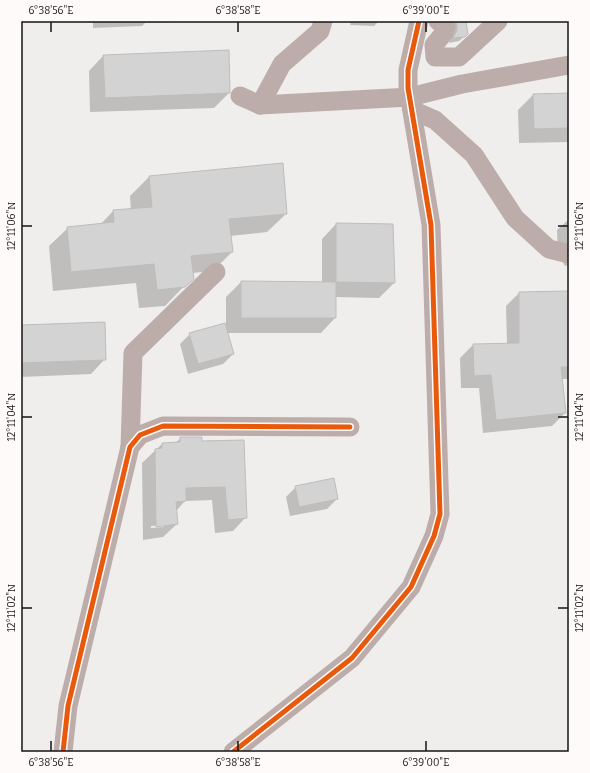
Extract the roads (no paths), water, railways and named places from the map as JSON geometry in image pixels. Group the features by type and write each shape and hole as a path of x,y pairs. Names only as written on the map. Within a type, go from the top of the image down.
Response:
{"street":[{"path":"260,105 282,64 320,31 323,21"},
{"path":"233,752 352,658 411,587 436,529 440,514 431,225 408,88 408,70 419,21"},
{"path":"438,21 446,27 444,33 434,45 435,57 459,58 498,21"},
{"path":"240,96 260,105 411,104 462,84 569,65"},
{"path":"411,104 435,120 474,155 515,218 549,249 569,254"},
{"path":"63,752 68,706 130,447 133,353 216,272"},
{"path":"130,447 140,435 162,426 350,427"}]}
